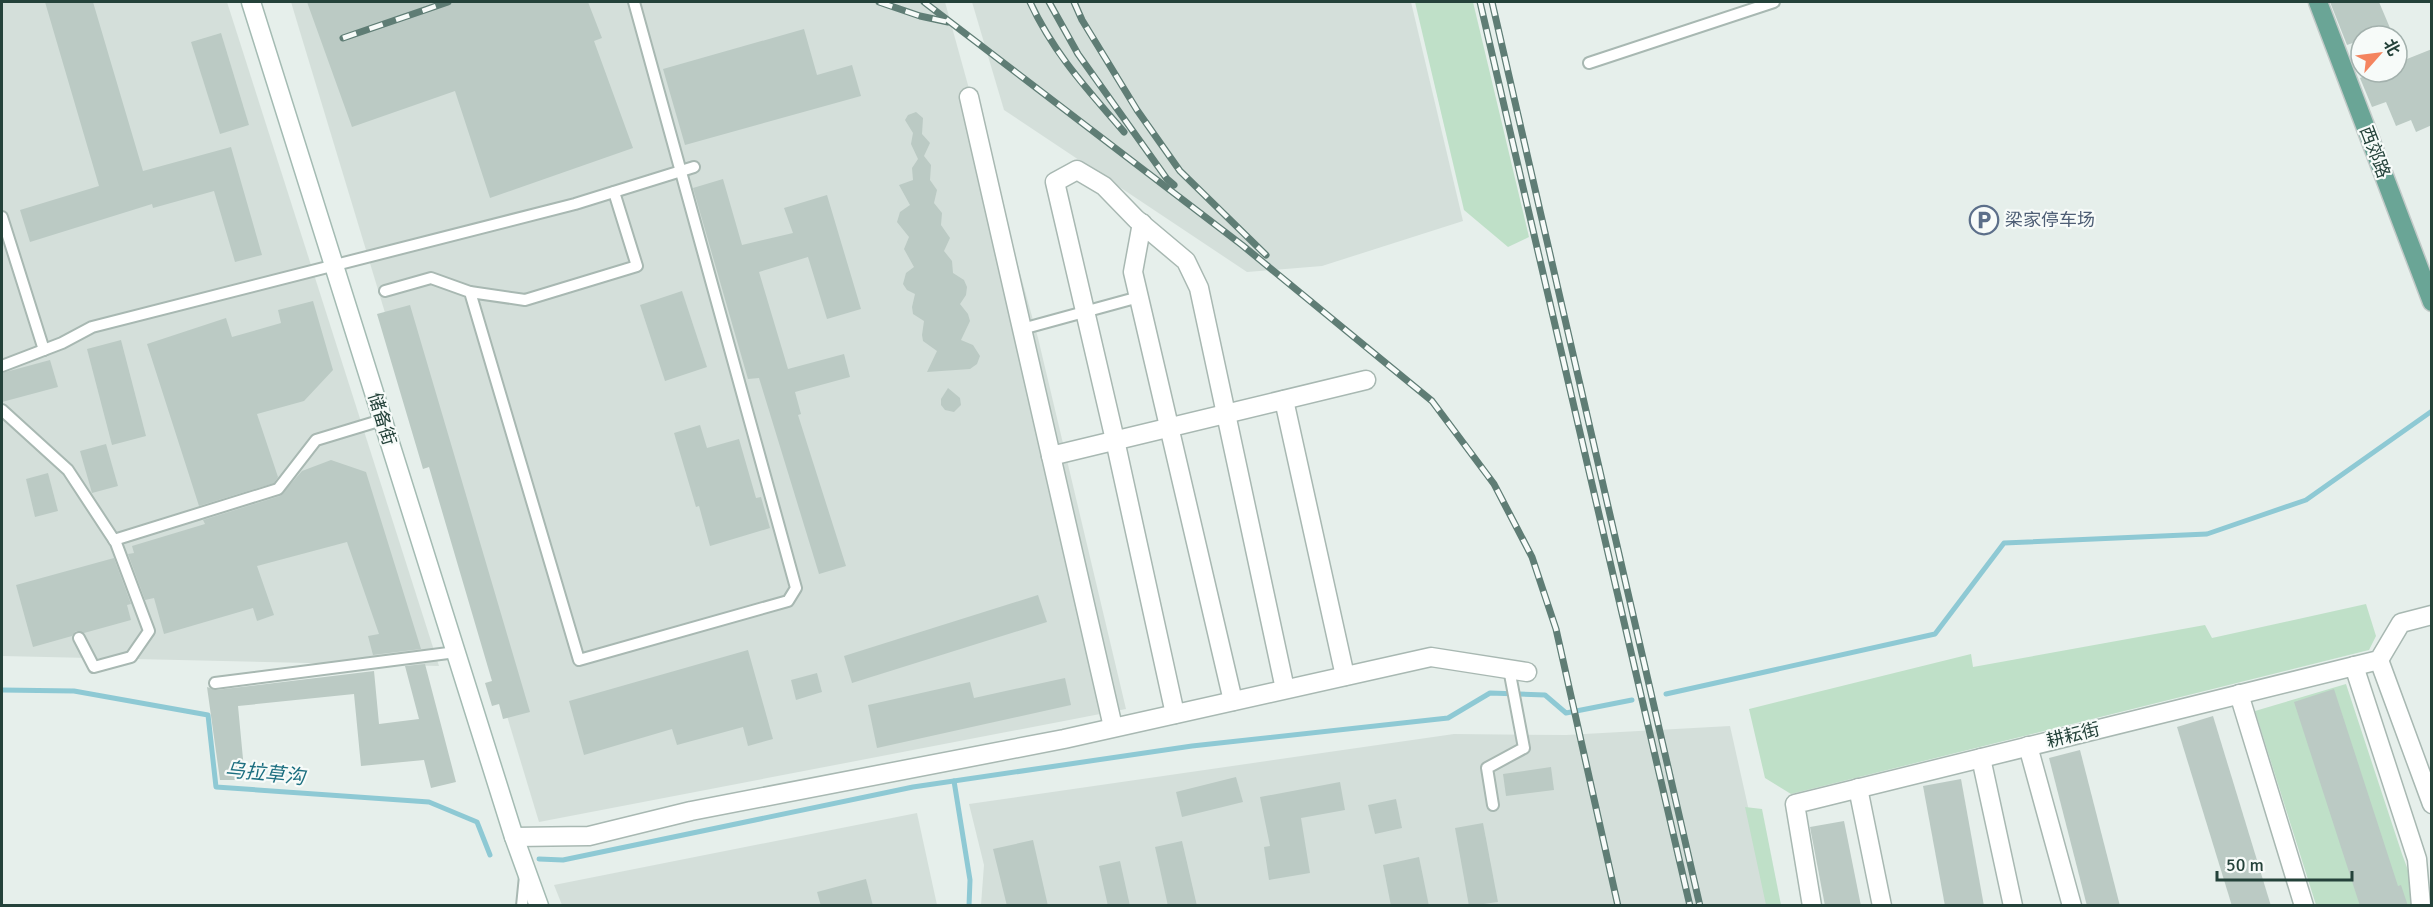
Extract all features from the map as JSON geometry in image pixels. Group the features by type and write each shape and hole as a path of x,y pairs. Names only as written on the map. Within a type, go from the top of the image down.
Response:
{"main road":[{"name":"西郊路","path":"2318,2 2432,302"}],"street":[{"name":"储备街","path":"251,2 514,837 539,906"},
{"path":"969,97 1113,728"},
{"path":"1175,714 1055,182 1077,170 1104,186 1186,261 1199,288 1285,689"},
{"path":"1142,223 1133,272 1233,701"},
{"path":"1051,456 1366,380"},
{"path":"1284,399 1346,676"},
{"path":"2431,616 2401,623 2379,660 2432,804"},
{"path":"514,837 589,836 691,812 1113,728 1431,657 1516,674"},
{"name":"耕耘街","path":"1812,906 1795,804 2379,660"},
{"path":"2354,666 2417,859 2421,906"},
{"path":"2239,694 2304,906"},
{"path":"2028,746 2072,906"},
{"path":"1981,758 2013,906"},
{"path":"1858,788 1882,906"}],"lane":[{"path":"470,292 579,660 788,601 796,588 634,2"},
{"path":"1589,63 1774,2"},
{"path":"2,366 44,350 92,327 575,204 694,167"},
{"path":"385,291 431,278 470,292 525,300 637,266 614,192"},
{"path":"2,217 44,350"},
{"path":"1022,329 1139,297"},
{"path":"2,410 68,470 114,540 149,631 131,657 94,667 79,639"},
{"path":"114,540 278,489 316,440 382,420"},
{"path":"215,683 456,652"},
{"path":"1493,805 1487,768 1524,748 1516,706 1516,674"},
{"path":"522,906 526,870"}],"shaded area":[{"path":"2,2 227,2 439,666 2,656"},
{"path":"291,2 945,2 1038,338 1126,709 539,822"},
{"path":"972,2 1411,2 1463,221 1322,266 1247,272 1004,110"},
{"path":"1730,726 1770,905 981,905 984,865 969,804 1454,734 1566,735"},
{"path":"917,813 937,905 562,905 554,885"}],"green space":[{"path":"1415,2 1473,2 1529,237 1508,247 1464,210"},
{"path":"2366,604 2376,636 2369,650 1791,794 1765,778 1749,709 1971,654 1973,667 2205,625 2212,638"},
{"path":"2346,684 2421,905 2316,905 2255,711"},
{"path":"1745,807 1762,809 1781,905 1766,905"}],"building":[{"path":"45,2 93,2 143,171 231,147 262,255 235,262 214,191 153,208 152,204 30,242 20,210 99,186"},
{"path":"307,2 588,2 602,38 594,41 633,148 490,198 455,91 352,127"},
{"path":"2330,2 2379,2 2388,24 2349,24 2349,44 2347,45"},
{"path":"804,29 817,75 852,65 861,96 685,145 663,69"},
{"path":"221,33 249,125 220,134 191,42"},
{"path":"2432,49 2432,125 2416,132 2411,120 2396,126 2386,102 2372,107 2362,84 2409,84 2409,58"},
{"path":"916,112 923,118 922,134 930,143 924,156 931,165 930,180 937,190 934,203 942,213 941,225 950,238 944,251 952,261 953,273 964,280 967,287 966,295 960,304 968,314 970,321 961,340 973,345 980,356 977,364 970,369 927,372 937,351 923,341 924,321 913,314 915,294 907,290 903,284 906,273 914,267 904,249 909,237 897,222 900,212 910,205 899,185 913,180 912,168 918,159 911,144 913,133 905,120 908,115"},
{"path":"723,179 742,245 793,233 784,208 827,195 861,309 827,319 808,257 759,272 788,369 844,354 850,377 795,392 801,414 798,415 846,566 819,574 759,378 748,379 693,188"},
{"path":"682,291 707,367 665,381 640,305"},
{"path":"313,301 333,370 304,401 257,414 278,477 274,483 199,506 147,344 226,318 232,337 281,323 278,310"},
{"path":"410,305 530,712 503,719 499,704 492,706 485,683 492,681 429,467 423,469 377,314"},
{"path":"121,340 146,436 112,445 87,349"},
{"path":"50,360 58,387 2,402 2,373"},
{"path":"948,388 960,398 961,405 954,412 945,410 941,405 941,399"},
{"path":"700,425 707,448 739,439 756,498 761,497 770,528 710,546 674,433"},
{"path":"106,444 118,486 92,493 80,451"},
{"path":"331,460 366,472 421,649 373,655 368,636 379,634 347,542 257,566 274,615 257,621 253,608 164,634 154,598 145,600 128,554 134,553 132,546 205,524 203,520 280,496 302,471"},
{"path":"48,473 58,511 35,517 26,479"},
{"path":"114,558 131,604 127,605 131,620 84,633 76,631 72,636 33,647 16,585"},
{"path":"1038,595 1047,622 852,683 844,656"},
{"path":"748,650 773,739 748,746 743,727 677,745 672,729 584,755 569,701"},
{"path":"425,664 456,782 431,788 424,760 361,766 354,694 238,706 245,780 220,780 207,687 216,690 374,671 379,724 419,719 405,666"},
{"path":"817,673 822,692 796,700 791,680"},
{"path":"1065,678 1071,705 877,748 868,705 970,682 974,698"},
{"path":"2334,689 2398,886 2401,885 2408,906 2360,906 2294,702"},
{"path":"2213,716 2271,906 2232,906 2177,727"},
{"path":"2080,750 2120,906 2087,906 2049,758"},
{"path":"1551,767 1554,790 1506,796 1503,774"},
{"path":"1236,777 1243,802 1182,817 1176,792"},
{"path":"1961,779 1984,906 1945,906 1923,786"},
{"path":"1340,782 1345,810 1301,818 1310,873 1269,880 1264,847 1270,846 1260,797"},
{"path":"1396,799 1402,828 1375,834 1368,805"},
{"path":"1844,821 1861,906 1825,906 1810,827"},
{"path":"1483,823 1498,902 1469,906 1455,828"},
{"path":"1033,840 1048,906 1007,906 993,849"},
{"path":"1182,841 1197,906 1168,906 1155,847"},
{"path":"1419,857 1429,906 1391,906 1383,865"},
{"path":"1120,861 1130,906 1108,906 1099,866"},
{"path":"866,879 873,906 821,906 817,892"}],"waterway":[{"path":"1666,694 1935,634 2004,543 2207,534 2306,500 2432,411"},
{"name":"乌拉草沟","path":"2,690 74,691 208,715 216,787 429,802 477,822 490,855"},
{"path":"539,859 563,860 913,787 1192,746 1448,718 1490,693 1545,695 1566,713 1632,700"},
{"path":"954,781 970,880 969,906"}],"railway":[{"path":"343,38 448,2"},
{"path":"879,2 920,16 948,22"},
{"path":"924,2 1242,245 1432,401 1494,484 1532,557 1556,629 1618,906"},
{"path":"1030,2 1039,21 1061,55 1084,86 1124,132"},
{"path":"1049,2 1078,54 1167,179 1174,185"},
{"path":"1074,2 1082,20 1137,110 1180,171 1266,255"},
{"path":"1480,2 1690,906"},
{"path":"1492,2 1700,906"}],"place":[{"name":"梁家停车场","path":"1984,220"}]}
